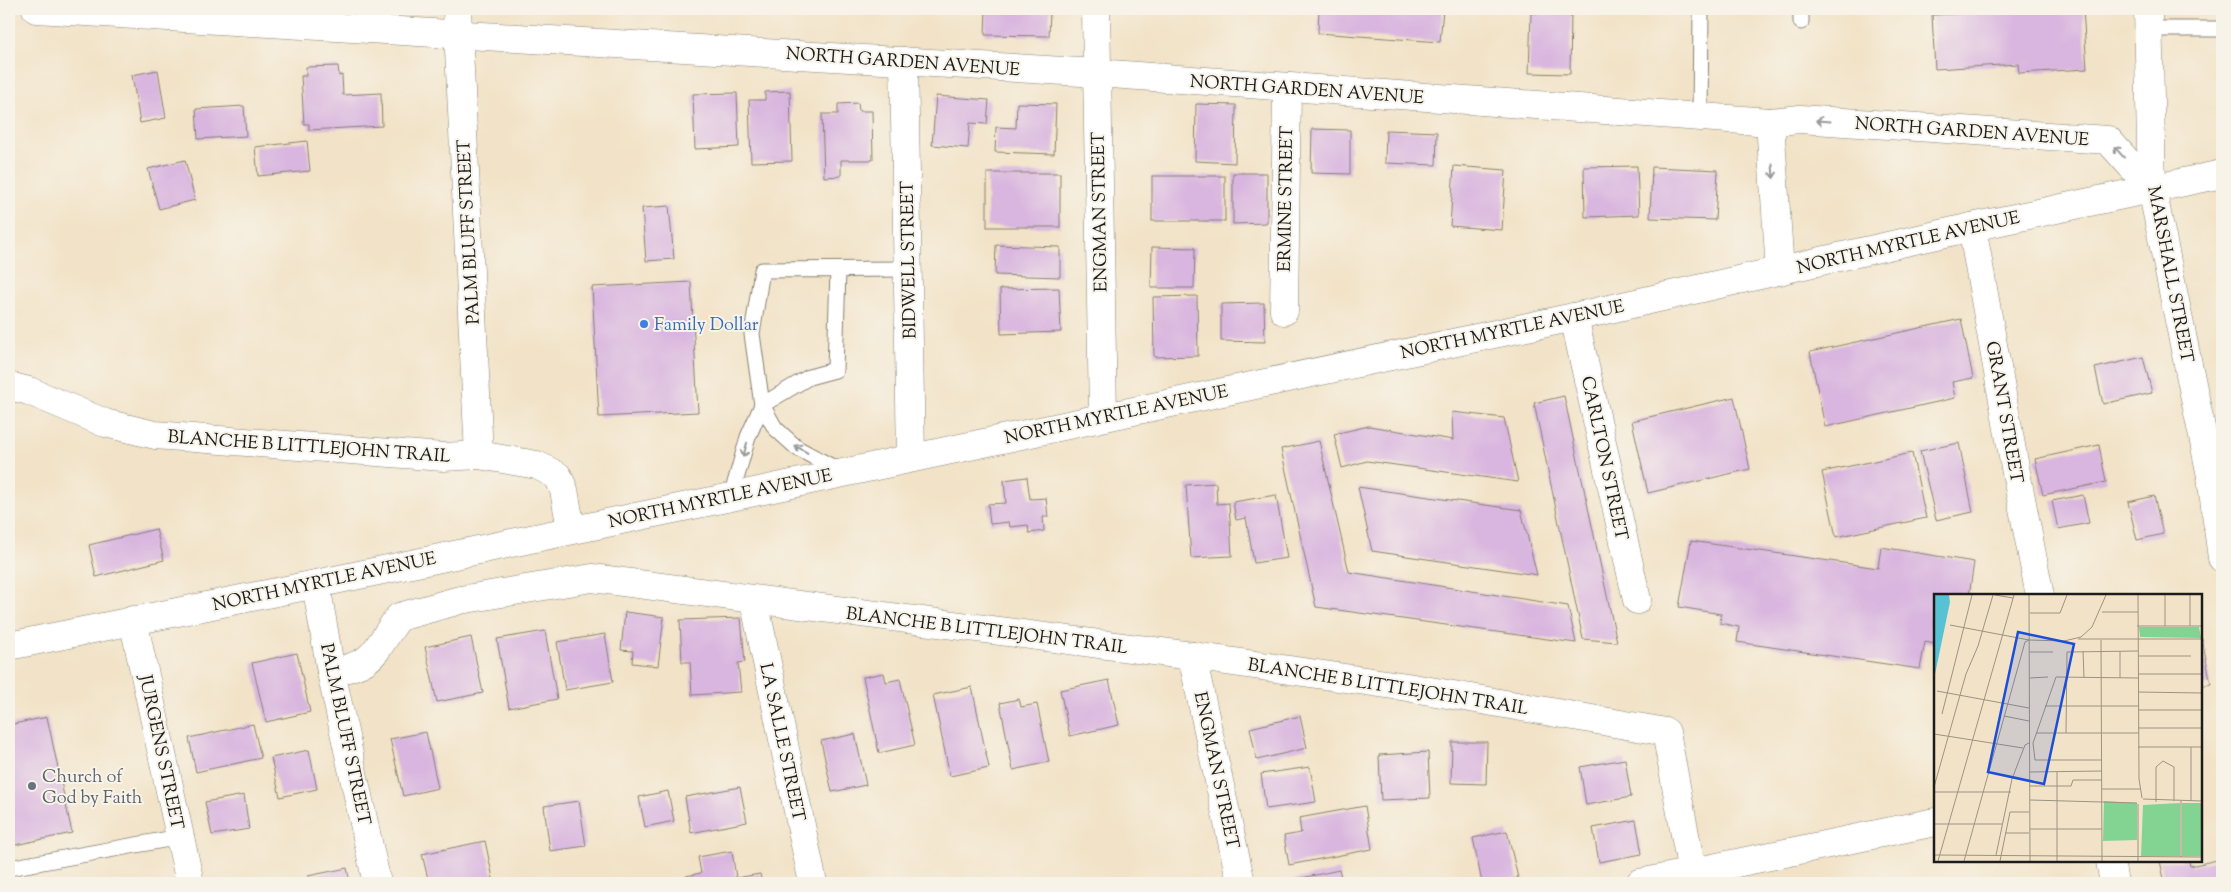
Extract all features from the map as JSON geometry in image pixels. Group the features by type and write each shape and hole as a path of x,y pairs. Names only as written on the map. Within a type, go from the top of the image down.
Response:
{"street":[{"name":"NORTH GARDEN AVENUE","path":"36,9 458,21 904,62 1097,73 1770,122 1800,119 2108,140 2152,189"},
{"name":"ENGMAN STREET","path":"1096,9 1103,416"},
{"name":"MARSHALL STREET","path":"2148,19 2152,189 2211,476 2222,516"},
{"name":"PALM BLUFF STREET","path":"458,21 478,455"},
{"name":"BIDWELL STREET","path":"904,62 911,458"},
{"name":"ERMINE STREET","path":"1284,311 1287,87"},
{"path":"1770,122 1780,270"},
{"name":"NORTH MYRTLE AVENUE","path":"9,646 731,497 1103,416 1574,317 1972,227 2222,174"},
{"name":"GRANT STREET","path":"1972,227 2040,594"},
{"name":"CARLTON STREET","path":"1574,317 1636,600"},
{"name":"BLANCHE B LITTLEJOHN TRAIL","path":"9,386 29,391 105,423 155,435 443,457 478,455 537,465 558,476 564,490 571,529"},
{"name":"MARSHALL STREET","path":"2211,476 2222,558"},
{"name":"BLANCHE B LITTLEJOHN TRAIL","path":"331,672 364,663 376,652 399,617 460,600 592,578 1192,656 1407,687 1666,732 1693,878"},
{"name":"PALM BLUFF STREET","path":"316,584 331,672 377,883"},
{"name":"LA SALLE STREET","path":"754,600 813,883"},
{"name":"JURGENS STREET","path":"133,620 190,883"},
{"name":"ENGMAN STREET","path":"1192,656 1242,883"},
{"path":"1640,883 1693,878 1934,822"},
{"path":"2110,862 2114,883"}],"lane":[{"path":"1700,117 1701,9"},
{"path":"2148,19 2222,29"},
{"path":"844,472 797,448 775,428 762,405 752,334 762,270 908,269"},
{"path":"731,497 748,437 762,405 809,376 835,370 838,270"},
{"path":"9,868 180,837"}],"building":[{"path":"986,9 1050,9 1049,36 985,35"},
{"path":"1319,9 1443,9 1440,42 1318,33"},
{"path":"2083,9 2087,69 2019,73 2018,64 1935,69 1932,15"},
{"path":"1531,13 1571,13 1570,74 1529,73"},
{"path":"338,66 339,76 342,75 343,95 381,93 382,126 309,130 309,124 304,124 301,76 306,76 306,67"},
{"path":"158,70 166,118 140,123 132,75"},
{"path":"790,91 792,161 751,162 749,100 765,100 765,92"},
{"path":"737,93 739,147 695,149 693,94"},
{"path":"936,96 989,100 987,124 970,123 968,148 932,145"},
{"path":"858,103 859,111 872,111 873,160 841,160 841,176 824,177 822,114 838,114 838,104"},
{"path":"1017,103 1056,104 1054,154 995,152 996,127 1016,128"},
{"path":"1196,104 1236,105 1235,163 1195,161"},
{"path":"244,106 246,136 198,139 196,109"},
{"path":"1312,129 1350,130 1350,174 1311,173"},
{"path":"1386,130 1437,132 1436,165 1385,163"},
{"path":"307,141 310,171 258,176 255,147"},
{"path":"185,160 195,200 159,209 148,169"},
{"path":"1454,166 1506,170 1502,230 1450,226"},
{"path":"1637,166 1639,215 1585,217 1584,167"},
{"path":"1652,167 1718,170 1715,220 1650,218"},
{"path":"987,173 1060,173 1060,227 987,227"},
{"path":"1233,173 1267,173 1267,223 1233,224"},
{"path":"1152,176 1225,176 1225,221 1152,221"},
{"path":"669,206 674,259 646,261 642,208"},
{"path":"996,245 1060,247 1060,277 995,275"},
{"path":"1152,247 1195,248 1194,288 1151,288"},
{"name":"Family Dollar","path":"691,282 698,412 599,417 592,287"},
{"path":"1059,288 1061,332 1001,334 1000,289"},
{"path":"1197,296 1198,356 1154,357 1153,297"},
{"path":"1264,303 1265,342 1221,341 1221,304"},
{"path":"1961,319 1973,378 1952,382 1955,398 1825,427 1810,352"},
{"path":"2143,357 2152,393 2103,404 2095,368"},
{"path":"1564,396 1617,642 1583,639 1534,403"},
{"path":"1734,397 1750,469 1648,493 1632,421"},
{"path":"1452,412 1504,418 1518,482 1367,461 1342,468 1334,434 1369,426 1453,440"},
{"path":"1319,441 1349,572 1568,606 1576,643 1316,607 1281,449"},
{"path":"1959,443 1973,512 1936,520 1920,451"},
{"path":"2099,445 2106,482 2043,495 2035,459"},
{"path":"1912,453 1926,518 1836,537 1822,472"},
{"path":"1027,477 1030,499 1046,498 1048,517 1043,517 1044,531 1029,533 1028,525 1010,527 1009,522 990,524 988,504 1006,503 1004,480"},
{"path":"1216,483 1217,504 1229,503 1232,556 1191,558 1186,485"},
{"path":"1358,487 1521,510 1537,575 1372,551"},
{"path":"1276,495 1287,558 1254,563 1246,518 1236,520 1233,502"},
{"path":"2083,495 2089,523 2058,529 2052,501"},
{"path":"2154,496 2163,534 2137,540 2128,502"},
{"path":"156,529 164,560 96,577 89,545"},
{"path":"1691,541 1878,568 1881,547 1974,562 1969,594 1934,594 1934,644 1925,642 1920,669 1737,642 1739,627 1720,623 1721,614 1679,607"},
{"path":"625,612 664,617 658,666 632,663 633,651 621,650"},
{"path":"741,618 745,662 738,663 741,692 692,695 690,662 682,662 680,620"},
{"path":"545,631 557,699 509,708 497,639"},
{"path":"605,634 613,682 565,690 557,642"},
{"path":"471,637 483,693 437,702 425,647"},
{"path":"2201,639 2202,639 2211,684 2201,686"},
{"path":"297,653 310,712 266,722 252,663"},
{"path":"884,673 886,682 900,679 915,745 879,753 863,677"},
{"path":"1109,680 1119,725 1070,736 1060,690"},
{"path":"972,687 989,768 950,776 933,695"},
{"path":"1019,699 1021,707 1037,704 1049,762 1013,770 1000,703"},
{"path":"1300,716 1307,748 1257,760 1250,728"},
{"path":"47,717 72,833 15,845 9,816 9,725"},
{"path":"253,724 261,758 196,772 189,738"},
{"path":"426,732 438,788 403,796 390,739"},
{"path":"855,734 866,785 832,792 821,741"},
{"path":"1452,742 1487,742 1486,784 1451,783"},
{"path":"309,750 317,789 280,797 271,758"},
{"path":"1428,752 1430,798 1381,800 1379,755"},
{"path":"1625,759 1631,797 1586,805 1580,767"},
{"path":"1310,767 1316,802 1266,809 1261,774"},
{"path":"740,787 747,822 691,833 685,797"},
{"path":"668,791 674,821 645,827 639,797"},
{"path":"244,795 249,829 212,835 205,802"},
{"path":"579,801 586,846 550,851 544,806"},
{"path":"1365,806 1372,849 1289,865 1284,836 1301,833 1299,818"},
{"path":"1636,820 1642,854 1599,862 1593,828"},
{"path":"1507,831 1518,878 1494,883 1482,883 1473,838"},
{"path":"485,841 494,883 429,883 422,854"},
{"path":"732,851 736,878 760,874 762,883 687,883 686,876 701,873 698,857"},
{"path":"2222,859 2222,883 2165,883 2160,862 2189,862 2190,866"},
{"path":"347,868 350,883 309,883 308,876"},
{"path":"1339,870 1343,883 1283,883 1283,882"},
{"path":"1897,879 1898,883 1882,883 1882,882"}],"place":[{"name":"Family Dollar","path":"644,324"},
{"name":"Church of God by Faith","path":"32,786"}]}
